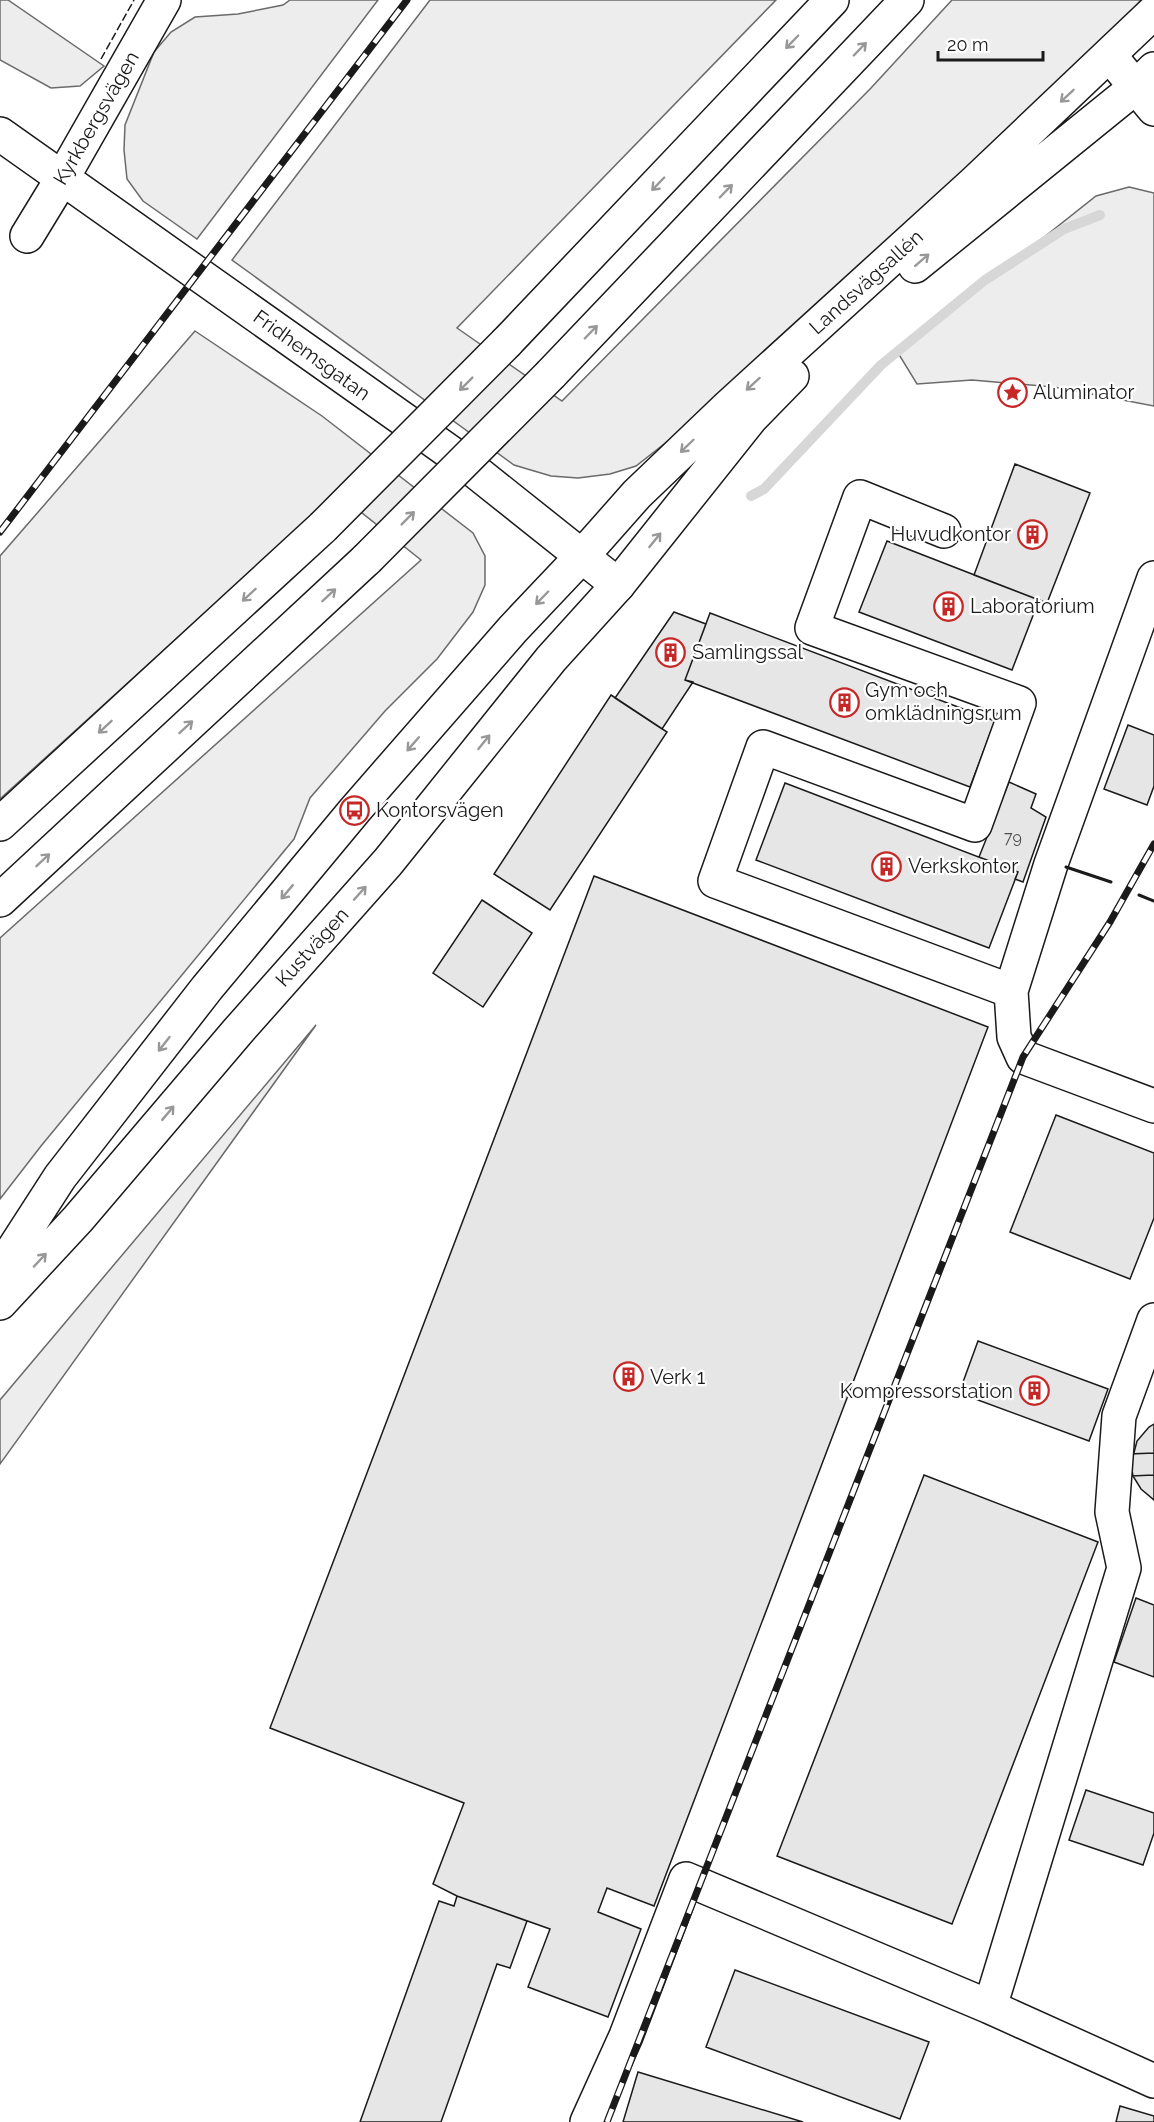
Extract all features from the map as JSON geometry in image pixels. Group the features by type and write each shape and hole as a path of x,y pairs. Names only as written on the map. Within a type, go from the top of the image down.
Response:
{"main road":[{"name":"Kyrkbergsvägen","path":"27,236 164,0"},
{"path":"0,824 322,527 507,342 832,0"},
{"path":"0,900 367,559 551,374 907,0"},
{"name":"Landsvägsallén","path":"583,555 637,494 721,414 974,183 1154,12"},
{"path":"1110,56 1148,88"},
{"name":"Landsvägsallén","path":"618,585 751,418 814,353 928,254 1148,88"},
{"name":"Fridhemsgatan","path":"0,134 461,460 618,585"},
{"path":"944,531 860,497 812,628 1019,703 975,825 763,747 715,881 1011,991"},
{"path":"0,1270 60,1177 207,988 363,801 506,637 583,555"},
{"path":"1154,578 1051,864 1011,991 1014,1037 1023,1057 1154,1106"},
{"name":"Kustvägen","path":"0,1303 78,1219 238,1031 388,862 551,659 618,585"},
{"path":"990,2007 1124,1568 1112,1512 1119,1416 1154,1320"},
{"path":"587,2122 626,2036 686,1879 990,2007 1154,2081"}],"shaded area":[{"path":"0,0 8,0 104,66 80,86 51,88 0,60"},
{"path":"290,0 378,0 197,239 143,201 127,179 124,150 125,125 154,52 171,32 195,17 238,14 283,5"},
{"path":"430,0 776,0 457,328 562,401 871,88 952,0 1141,0 1093,57 682,430 636,466 610,474 578,478 551,476 514,465 232,260"},
{"path":"1129,187 1154,193 1154,406 1054,387 972,380 917,384 898,353 1096,196"},
{"path":"195,331 322,416 473,533 485,556 485,585 473,612 437,659 385,711 310,798 294,839 0,1199 0,938 421,560 337,493 0,799 0,556"},
{"path":"316,1025 0,1464 0,1400"}],"building":[{"name":"Huvudkontor","path":"1015,464 1090,493 1047,603 974,575"},
{"name":"Laboratorium","path":"887,541 1039,600 1012,670 859,612"},
{"name":"Samlingssal","path":"674,612 706,624 685,680 693,682 662,729 615,698"},
{"name":"Gym och omklädningsrum","path":"710,613 995,721 970,787 685,680"},
{"path":"611,695 667,732 550,910 494,874"},
{"path":"1128,725 1154,735 1154,786 1147,805 1104,789"},
{"path":"1009,782 1036,794 1031,808 1046,817 1023,882 1015,879 1018,872 979,857"},
{"name":"Verkskontor","path":"785,783 1018,872 989,948 756,860"},
{"name":"Verk 1","path":"594,876 988,1027 654,1906 607,1888 598,1912 641,1929 608,2017 528,1987 550,1929 457,1896 433,1884 464,1803 270,1728"},
{"path":"482,900 532,933 483,1007 433,973"},
{"path":"1056,1115 1154,1153 1154,1218 1130,1279 1010,1232"},
{"name":"Kompressorstation","path":"978,1341 1108,1389 1089,1441 959,1393"},
{"path":"1154,1424 1154,1500 1141,1489 1133,1476 1131,1464 1137,1441"},
{"path":"1154,1453 1154,1475 1131,1476 1129,1454"},
{"path":"924,1475 1098,1542 952,1924 777,1856"},
{"path":"1136,1598 1154,1605 1154,1677 1114,1662"},
{"path":"1086,1790 1154,1813 1154,1833 1143,1865 1069,1840"},
{"path":"457,1896 527,1921 510,1968 497,1964 441,2122 360,2122 439,1901 454,1906"},
{"path":"735,1970 929,2042 900,2119 706,2047"},
{"path":"638,2072 803,2122 623,2122"},
{"path":"1120,2106 1154,2116 1154,2122 1116,2122"}],"waterway":[{"path":"751,496 764,489 881,365 985,280 1064,229 1100,215"}],"railway":[{"path":"0,532 407,0"},
{"path":"607,2122 1023,1057 1110,922 1154,844"}],"fence":[{"path":"101,59 134,0"}],"wall":[{"path":"1066,867 1111,882"},
{"path":"1139,895 1154,901"}],"place":[{"name":"Aluminator","path":"1012,392"},
{"name":"Huvudkontor","path":"1032,534"},
{"name":"Laboratorium","path":"949,606"},
{"name":"Samlingssal","path":"671,652"},
{"name":"Gym och omklädningsrum","path":"844,702"},
{"name":"Kontorsvägen","path":"355,810"},
{"name":"Verkskontor","path":"887,866"},
{"name":"Verk 1","path":"629,1377"},
{"name":"Kompressorstation","path":"1034,1391"}]}
